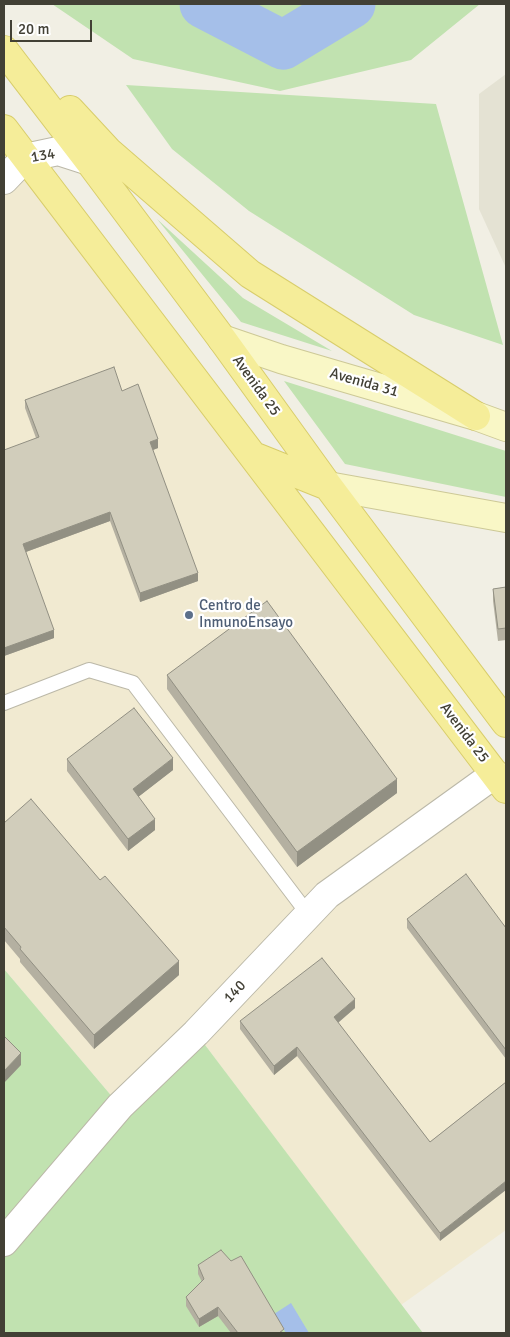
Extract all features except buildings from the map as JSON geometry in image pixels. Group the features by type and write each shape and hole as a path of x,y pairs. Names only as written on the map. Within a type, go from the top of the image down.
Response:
{"main road":[{"path":"4,39 108,151 250,274 476,416"},
{"name":"Avenida 25","path":"4,50 222,339 328,486 506,723"},
{"name":"Avenida 25","path":"4,129 501,781"},
{"name":"Avenida 31","path":"222,339 281,359 476,416 506,427"},
{"path":"253,456 328,486 506,518"}],"street":[{"name":"134","path":"4,180 25,158 58,151 89,161"},
{"name":"140","path":"4,1242 120,1106 196,1033 327,895 501,781"}],"lane":[{"path":"4,703 89,670 133,683 308,914"}],"shaded area":[{"path":"506,74 506,268 479,209 479,94"},
{"name":"Centro de InmunoEnsayo","path":"25,158 506,789 506,1230 401,1305 196,1033 120,1106 4,969 4,180"}],"green space":[{"path":"52,4 480,4 411,60 280,91 133,59"},
{"path":"126,85 436,104 503,345 414,315 249,211 172,149"},
{"path":"157,219 243,298 332,351 241,322"},
{"path":"284,381 506,451 506,497 345,464"},
{"path":"4,969 120,1106 196,1033 423,1333 4,1333"}],"water":[{"path":"291,1303 309,1333 286,1333 274,1314"}],"waterway":[{"path":"204,4 283,45 351,4"}],"place":[{"name":"Centro de InmunoEnsayo","path":"189,615"}]}
